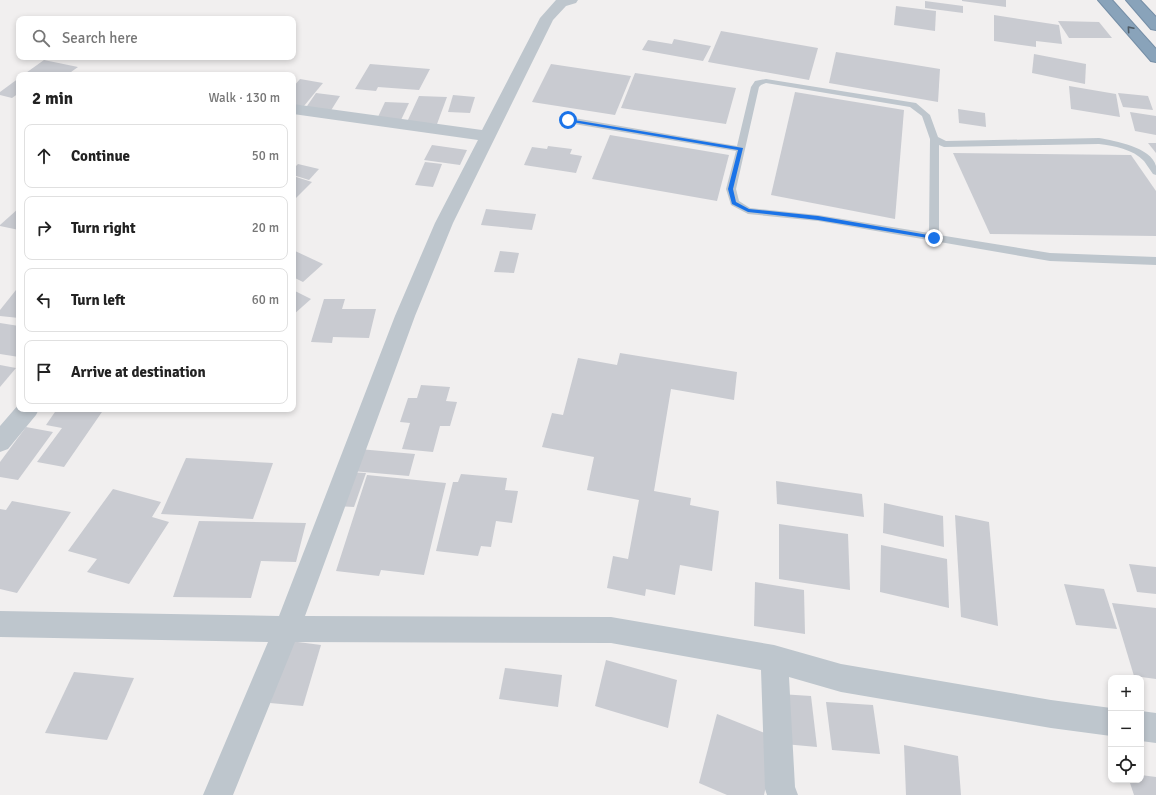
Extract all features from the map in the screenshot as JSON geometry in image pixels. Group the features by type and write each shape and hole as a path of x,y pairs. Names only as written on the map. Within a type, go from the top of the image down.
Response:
{"highway":[{"path":"1105,0 1156,58"},
{"path":"1133,0 1156,26"}],"street":[{"path":"218,795 288,628 405,316 444,223 547,18 561,4 571,0"},
{"path":"296,109 487,136"},
{"path":"0,442 25,412"},
{"path":"0,624 611,630 774,659 842,678 1051,714 1108,722"},
{"path":"774,659 780,789 782,795"},
{"path":"1144,726 1156,728"}],"lane":[{"path":"934,238 934,139 926,115 913,105 766,81 758,83 755,87 731,189 734,203 748,211 818,218 934,238 1050,257 1156,261"},
{"path":"568,120 741,149"},
{"path":"934,139 944,144 1110,142 1134,151 1146,158 1156,172"}],"building":[{"path":"1006,0 1006,7 962,1"},
{"path":"925,1 963,6 963,13 925,8"},
{"path":"896,6 936,11 935,31 894,25"},
{"path":"994,15 1059,25 1062,44 1036,41 1036,47 994,41"},
{"path":"1058,21 1099,22 1112,38 1069,38"},
{"path":"721,31 818,48 809,80 708,62"},
{"path":"674,39 711,46 703,61 642,50 648,40 672,44"},
{"path":"836,52 940,69 938,102 829,83"},
{"path":"1034,54 1086,64 1085,84 1032,73"},
{"path":"44,60 78,67 71,72 27,72"},
{"path":"370,64 430,69 419,90 378,87 376,91 355,89"},
{"path":"551,64 631,76 615,115 532,102"},
{"path":"635,73 736,88 726,124 621,108"},
{"path":"300,79 323,83 304,106 296,105 296,84"},
{"path":"16,80 16,95 12,98 0,95 0,92"},
{"path":"1069,86 1116,94 1120,117 1071,109"},
{"path":"795,92 904,110 895,219 771,195"},
{"path":"316,93 340,96 330,112 305,109"},
{"path":"1118,93 1148,96 1153,110 1123,107"},
{"path":"453,95 475,97 470,113 448,112"},
{"path":"419,96 447,97 437,124 407,122"},
{"path":"385,102 409,103 401,120 377,119"},
{"path":"958,109 985,113 986,127 959,123"},
{"path":"1130,112 1156,116 1156,135 1135,131"},
{"path":"610,135 729,155 717,201 592,179"},
{"path":"1148,143 1156,143 1156,153"},
{"path":"432,145 467,150 460,165 424,160"},
{"path":"548,146 572,149 570,154 582,156 576,173 524,165 532,147 547,149"},
{"path":"953,153 1131,155 1156,191 1156,236 990,234"},
{"path":"425,162 442,164 433,187 415,185"},
{"path":"298,164 319,169 309,180 296,176 296,166"},
{"path":"296,177 312,182 296,198"},
{"path":"486,209 536,214 532,230 481,225"},
{"path":"16,211 16,229 0,225"},
{"path":"296,251 323,264 303,282 296,278"},
{"path":"500,251 519,253 514,273 494,272"},
{"path":"16,290 16,318 0,316 0,310"},
{"path":"296,292 311,299 296,312"},
{"path":"324,299 345,299 342,309 376,309 369,338 333,337 332,343 311,342"},
{"path":"0,323 16,326 16,357 0,354"},
{"path":"620,353 737,372 734,400 671,389 654,491 691,498 690,505 719,511 712,571 680,565 675,595 646,589 645,596 607,588 613,556 628,559 639,500 587,490 594,457 542,447 552,413 563,415 578,358 617,365"},
{"path":"0,365 16,368 0,387"},
{"path":"421,385 450,387 446,401 457,402 450,426 440,426 433,452 402,449 410,423 400,422 408,398 417,398"},
{"path":"55,412 102,412 64,467 37,462 62,428 46,425"},
{"path":"26,427 53,432 18,480 0,477 0,462"},
{"path":"359,449 415,454 409,476 352,471"},
{"path":"186,458 273,463 253,519 161,514"},
{"path":"348,472 366,473 354,507 336,506"},
{"path":"461,474 507,478 505,490 518,491 512,523 496,521 491,547 481,546 478,556 436,551 453,482 458,482"},
{"path":"367,475 446,483 424,575 381,570 379,576 336,571"},
{"path":"776,481 862,494 864,517 777,504"},
{"path":"113,489 161,502 152,517 169,522 129,584 87,572 97,559 68,551"},
{"path":"12,501 71,512 17,593 0,589 0,509 6,510"},
{"path":"884,503 943,516 944,547 883,533"},
{"path":"955,515 989,522 998,626 961,617"},
{"path":"199,521 306,523 296,562 261,561 251,598 173,597"},
{"path":"779,524 848,534 850,590 779,579"},
{"path":"881,545 947,559 949,608 880,592"},
{"path":"1129,564 1156,567 1156,594 1137,592"},
{"path":"755,582 804,590 805,634 754,626"},
{"path":"1064,584 1104,589 1117,629 1076,625"},
{"path":"1112,603 1156,608 1156,679 1144,677 1144,675 1134,675"},
{"path":"290,641 321,645 303,706 270,703"},
{"path":"606,660 677,680 668,728 595,706"},
{"path":"505,668 562,675 558,707 499,699"},
{"path":"74,672 134,678 107,740 45,733"},
{"path":"780,694 811,696 817,747 784,744"},
{"path":"826,702 873,705 880,754 832,750"},
{"path":"717,714 777,738 764,795 727,795 699,783"},
{"path":"904,745 958,756 961,795 906,795"},
{"path":"1144,775 1156,777 1156,795 1134,795 1130,783 1144,783"}],"route":[{"path":"568,120 741,149 731,189 734,203 748,211 818,218 934,238"}]}
